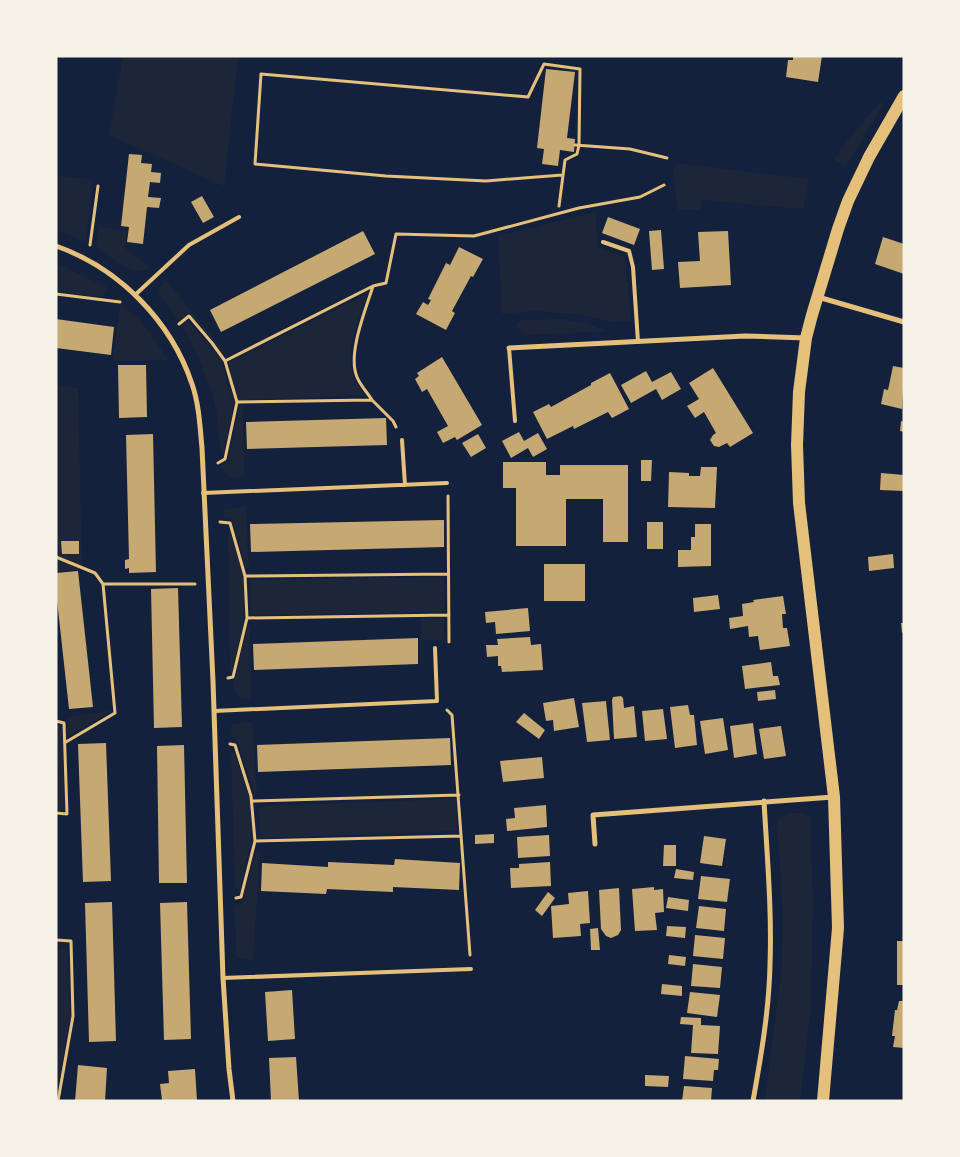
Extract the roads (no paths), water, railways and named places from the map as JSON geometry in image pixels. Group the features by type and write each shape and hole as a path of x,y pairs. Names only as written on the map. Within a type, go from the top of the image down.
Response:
{"main road":[{"path":"823,1101 838,928 834,797 799,503 797,445 799,392 806,338 816,296 848,200 869,157 904,96"}],"street":[{"path":"56,246 99,266 146,306 179,352 192,384 199,419 203,472 213,681 223,978 233,1101"},
{"path":"816,296 904,322"},
{"path":"509,348 745,336 806,338"},
{"path":"595,844 593,815 834,797"},
{"path":"753,1101 767,1014 770,966 770,903 764,801"}],"lane":[{"path":"134,295 189,245 239,217"},
{"path":"603,242 629,251 633,267 638,342"},
{"path":"509,348 515,421"},
{"path":"402,440 405,485"},
{"path":"204,493 448,483"},
{"path":"214,711 437,701 435,648"},
{"path":"223,978 471,969"}]}
